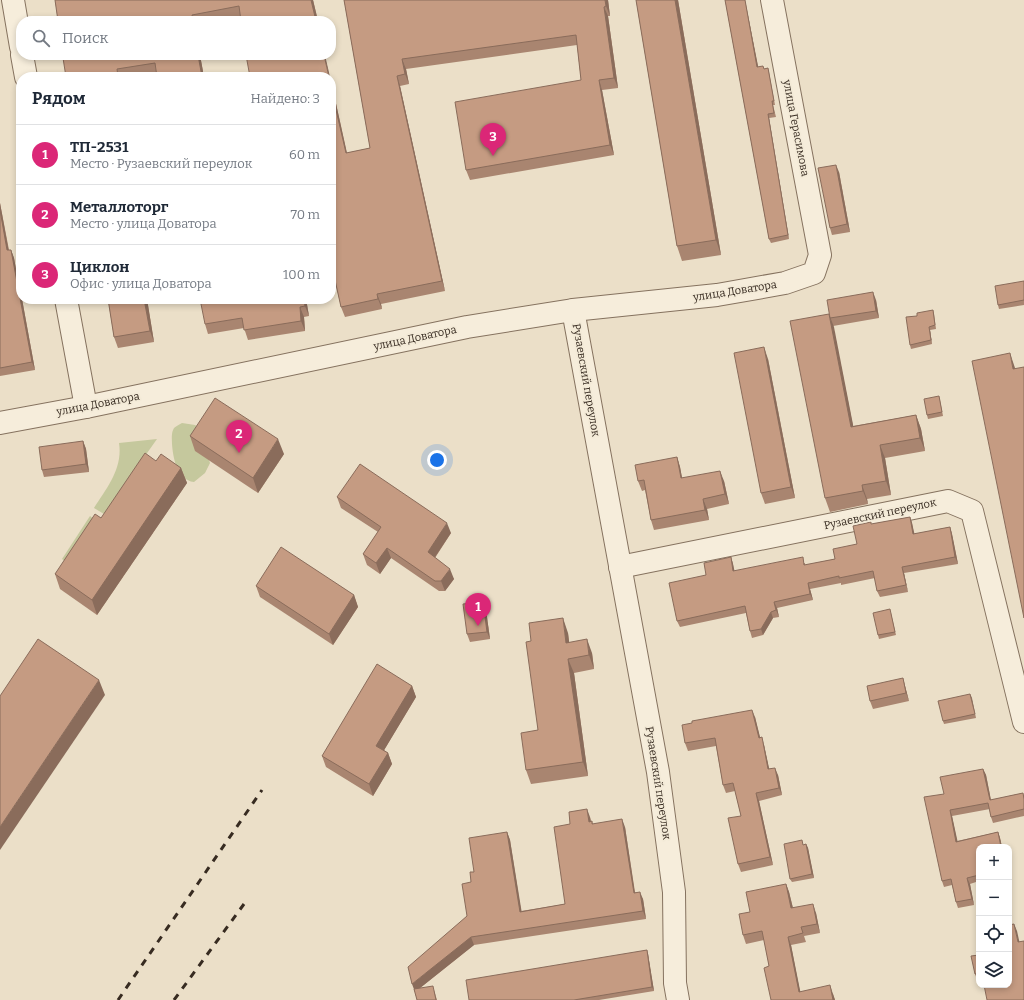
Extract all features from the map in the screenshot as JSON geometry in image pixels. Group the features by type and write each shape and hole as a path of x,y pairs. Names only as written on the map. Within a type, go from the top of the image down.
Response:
{"street":[{"path":"13,0 16,18"},
{"name":"улица Герасимова","path":"772,0 820,255"},
{"path":"23,60 25,72"},
{"name":"улица Доватора","path":"0,423 86,408 467,327 573,310 717,295 785,283 814,273 820,255"},
{"path":"67,304 86,408"},
{"name":"Рузаевский переулок","path":"573,310 658,772 673,884 675,984 678,1000"},
{"name":"Рузаевский переулок","path":"620,567 948,501 972,511 1024,722"}],"green space":[{"path":"182,423 195,425 198,427 210,463 205,473 194,482 188,480 180,473 173,456 172,432 174,428"},
{"path":"157,439 104,514 94,508 113,477 119,461 119,443"},
{"path":"90,516 96,521 67,563 62,559"}],"building":[{"path":"55,0 311,0 315,16 240,16 239,6 192,16 57,16"},
{"path":"344,0 605,0 606,6 604,7 614,78 599,80 610,145 466,170 455,102 581,80 576,35 402,59 405,74 397,76 442,281 377,294 378,299 341,307 336,284 336,110 346,153 370,148"},
{"path":"636,0 675,0 716,240 677,246"},
{"path":"725,0 745,0 757,67 763,66 764,69 768,68 774,101 772,101 774,113 768,114 788,235 769,239"},
{"path":"63,60 199,60 201,72 156,72 155,63 117,69 117,72 65,72"},
{"path":"247,60 325,60 328,72 249,72"},
{"path":"836,165 847,224 830,228 818,168"},
{"path":"0,210 7,250 11,250 16,277 16,304 21,304 32,362 0,368"},
{"path":"1024,281 1024,300 998,305 995,286"},
{"path":"873,292 876,311 830,318 827,300"},
{"path":"109,304 145,304 150,331 114,337"},
{"path":"201,304 305,304 305,306 300,307 301,321 244,330 242,318 205,324"},
{"path":"933,310 935,325 929,327 931,340 910,345 906,317 917,316 917,313"},
{"path":"829,314 851,427 916,415 920,438 880,445 886,481 862,485 863,491 825,498 790,321"},
{"path":"764,347 791,487 761,493 734,353"},
{"path":"1010,353 1013,369 1024,367 1024,618 972,361"},
{"path":"939,396 942,412 927,415 924,399"},
{"path":"215,398 278,439 253,478 190,436"},
{"path":"83,441 86,464 42,470 39,447"},
{"path":"145,453 156,461 161,454 181,468 92,600 55,574 95,514 101,518"},
{"path":"677,457 681,478 720,471 725,494 703,499 705,510 651,520 644,480 638,481 635,465"},
{"path":"360,464 447,523 428,552 450,569 441,581 435,581 387,548 376,563 363,554 381,527 337,497"},
{"path":"910,517 913,534 950,527 955,557 902,567 906,585 877,591 873,571 839,578 839,576 808,583 810,594 774,602 776,610 771,612 761,629 750,631 745,606 677,621 669,583 706,575 704,563 731,557 733,571 803,557 804,565 835,559 833,549 857,544 853,526"},
{"path":"281,547 354,595 329,634 256,586"},
{"path":"483,602 487,632 467,634 463,604"},
{"path":"890,609 895,632 878,635 873,613"},
{"path":"563,618 566,643 587,639 589,655 568,659 583,762 526,770 521,733 538,730 526,642 531,641 529,623"},
{"path":"38,639 99,680 0,827 0,696"},
{"path":"377,664 412,686 376,746 388,753 369,784 322,756"},
{"path":"903,678 906,693 870,701 867,686"},
{"path":"970,694 975,714 943,721 938,701"},
{"path":"752,710 759,738 762,737 768,769 775,768 779,788 756,793 770,857 738,864 728,818 741,816 733,783 723,785 715,738 685,743 682,725 692,723 692,721"},
{"path":"983,769 990,800 1023,793 1024,809 991,817 988,803 950,810 956,842 998,832 1000,844 976,844 976,876 967,878 972,899 956,902 951,879 942,881 924,797 944,794 940,777"},
{"path":"587,809 589,822 592,821 592,824 622,819 634,893 640,892 643,911 471,937 412,984 408,967 467,916 462,884 471,882 470,872 474,872 469,838 507,832 520,912 565,904 554,827 570,824 569,812"},
{"path":"802,840 803,845 806,844 812,874 790,879 784,844"},
{"path":"786,884 791,908 813,904 817,924 801,927 803,933 788,937 799,992 830,985 833,1000 771,1000 764,968 769,966 762,931 743,935 739,914 750,912 746,892"},
{"path":"1012,924 1014,924 1018,942 1024,941 1024,1000 987,1000 985,988 1012,988"},
{"path":"647,950 652,987 574,1000 469,1000 466,980"},
{"path":"976,955 976,974 975,974 971,956"},
{"path":"433,986 436,1000 417,1000 414,989"}],"railway":[{"path":"118,1000 262,790"},
{"path":"174,1000 244,904"}],"place":[{"name":"Циклон","path":"493,156"},
{"name":"Металлоторг","path":"239,453"},
{"name":"ТП-2531","path":"478,626"}]}
